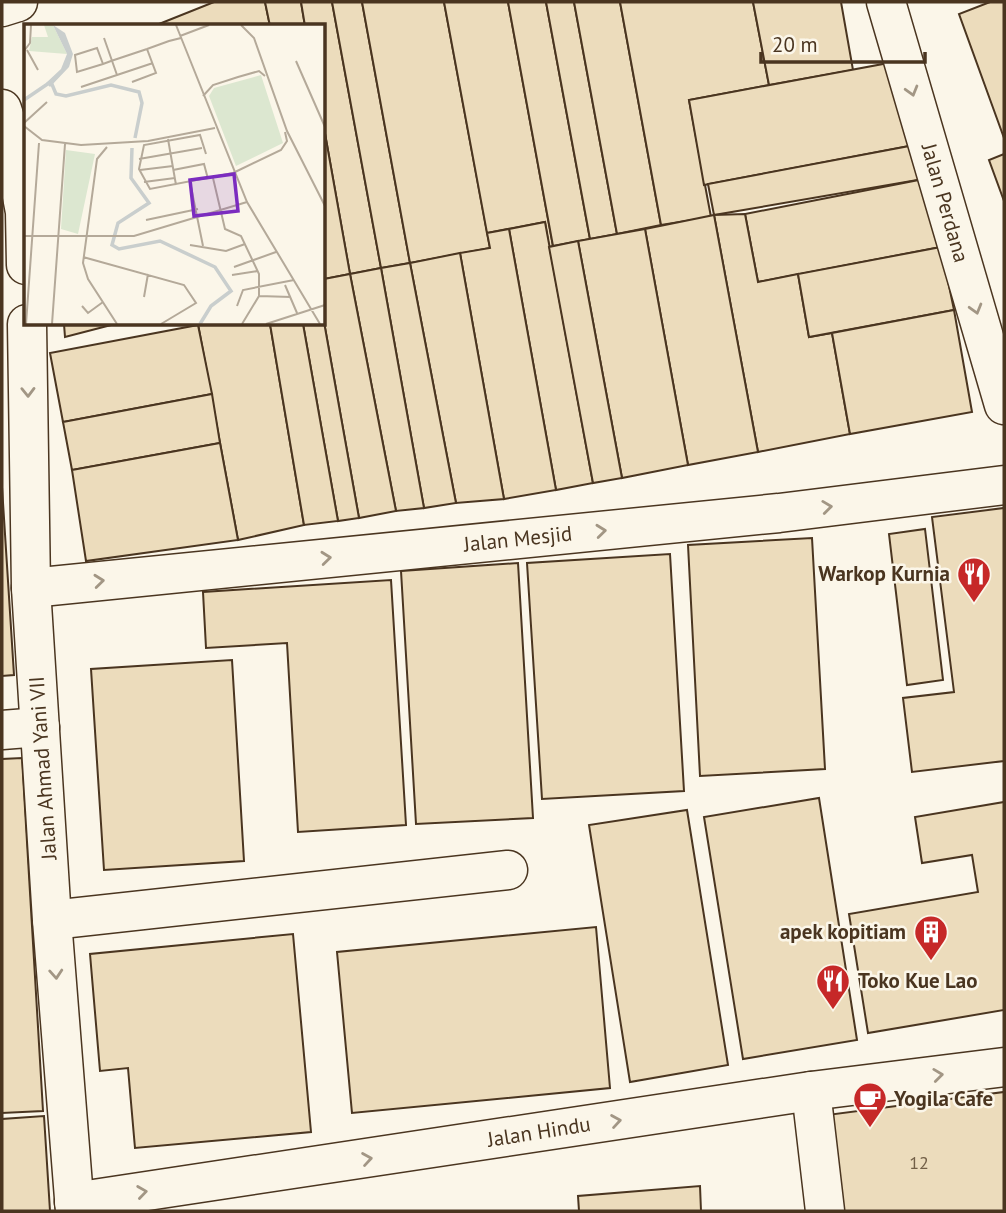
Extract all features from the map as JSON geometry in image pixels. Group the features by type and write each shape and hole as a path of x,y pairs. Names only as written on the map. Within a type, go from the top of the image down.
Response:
{"street":[{"path":"2,7 18,2"},
{"name":"Jalan Perdana","path":"886,2 1004,405"},
{"path":"2,109 10,134 24,207"},
{"name":"Jalan Ahmad Yani VII","path":"27,326 32,588 52,920 74,1207"},
{"name":"Jalan Mesjid","path":"32,588 779,513 1004,485"},
{"path":"2,730 40,727"},
{"path":"52,920 508,870"},
{"name":"Jalan Hindu","path":"74,1207 811,1091 1004,1067"},
{"path":"811,1091 825,1211"}],"building":[{"path":"214,2 265,2 270,24 159,24"},
{"path":"265,2 301,2 305,24 270,24"},
{"path":"301,2 332,2 381,268 350,274 326,139 326,24 305,24"},
{"path":"332,2 362,2 410,263 381,268"},
{"path":"362,2 444,2 490,248 410,263"},
{"path":"444,2 508,2 553,246 549,247 545,222 487,233"},
{"path":"508,2 546,2 590,239 553,246"},
{"path":"546,2 574,2 617,234 590,239"},
{"path":"574,2 620,2 661,225 617,234"},
{"path":"620,2 753,2 769,85 689,100 711,217 661,225"},
{"path":"753,2 841,2 853,70 769,85"},
{"path":"990,2 1004,2 1004,138 959,14"},
{"path":"894,62 920,144 704,185 689,100"},
{"path":"326,139 350,274 326,279"},
{"path":"920,144 929,178 714,215 708,184"},
{"path":"1004,154 1004,201 989,160"},
{"path":"929,178 941,247 758,282 745,214"},
{"path":"745,214 758,282 798,274 809,337 832,333 850,434 758,452 714,215"},
{"path":"714,215 758,452 688,465 645,229"},
{"path":"545,222 593,483 556,490 509,229"},
{"path":"509,229 556,490 504,499 460,253 490,248 487,233"},
{"path":"645,229 688,465 622,478 578,241"},
{"path":"578,241 622,478 593,483 549,247"},
{"path":"941,247 954,310 809,337 798,274"},
{"path":"460,253 504,499 456,503 410,263"},
{"path":"410,263 456,503 424,508 381,268"},
{"path":"381,268 424,508 396,511 350,274"},
{"path":"350,274 396,511 359,518 325,326 326,279"},
{"path":"954,310 972,412 850,434 832,333"},
{"path":"64,326 107,326 65,337"},
{"path":"198,326 270,326 304,525 238,540"},
{"path":"198,326 212,394 63,422 50,353"},
{"path":"270,326 303,326 338,521 304,525"},
{"path":"303,326 325,326 359,518 338,521"},
{"path":"212,394 220,443 72,470 63,422"},
{"path":"220,443 238,540 86,561 72,470"},
{"path":"2,487 14,675 2,676"},
{"name":"Warkop Kurnia","path":"1004,508 1004,761 912,772 903,698 954,692 932,517"},
{"path":"925,529 943,680 907,685 889,534"},
{"path":"812,538 825,769 700,776 688,545"},
{"path":"670,554 684,791 542,799 527,563"},
{"path":"518,563 533,818 416,824 401,571"},
{"path":"391,580 406,825 298,832 287,643 206,648 203,592"},
{"path":"232,660 244,861 104,870 91,669"},
{"path":"22,758 43,1111 2,1113 2,759"},
{"path":"819,798 857,1040 743,1059 704,817"},
{"name":"apek kopitiam","path":"1004,802 1004,1010 868,1033 849,914 978,892 972,855 922,863 915,817"},
{"path":"687,810 728,1065 630,1082 589,825"},
{"path":"596,927 610,1088 352,1113 337,952"},
{"path":"293,934 311,1132 135,1148 128,1068 100,1071 90,954"},
{"path":"1004,1092 1004,1211 839,1211 827,1115"},
{"path":"44,1116 50,1211 2,1211 2,1119"},
{"path":"700,1186 701,1211 579,1211 578,1196"}],"place":[{"name":"Warkop Kurnia","path":"974,604"},
{"name":"apek kopitiam","path":"931,962"},
{"name":"Toko Kue Lao","path":"833,1011"},
{"name":"Yogila Cafe","path":"870,1129"}]}
